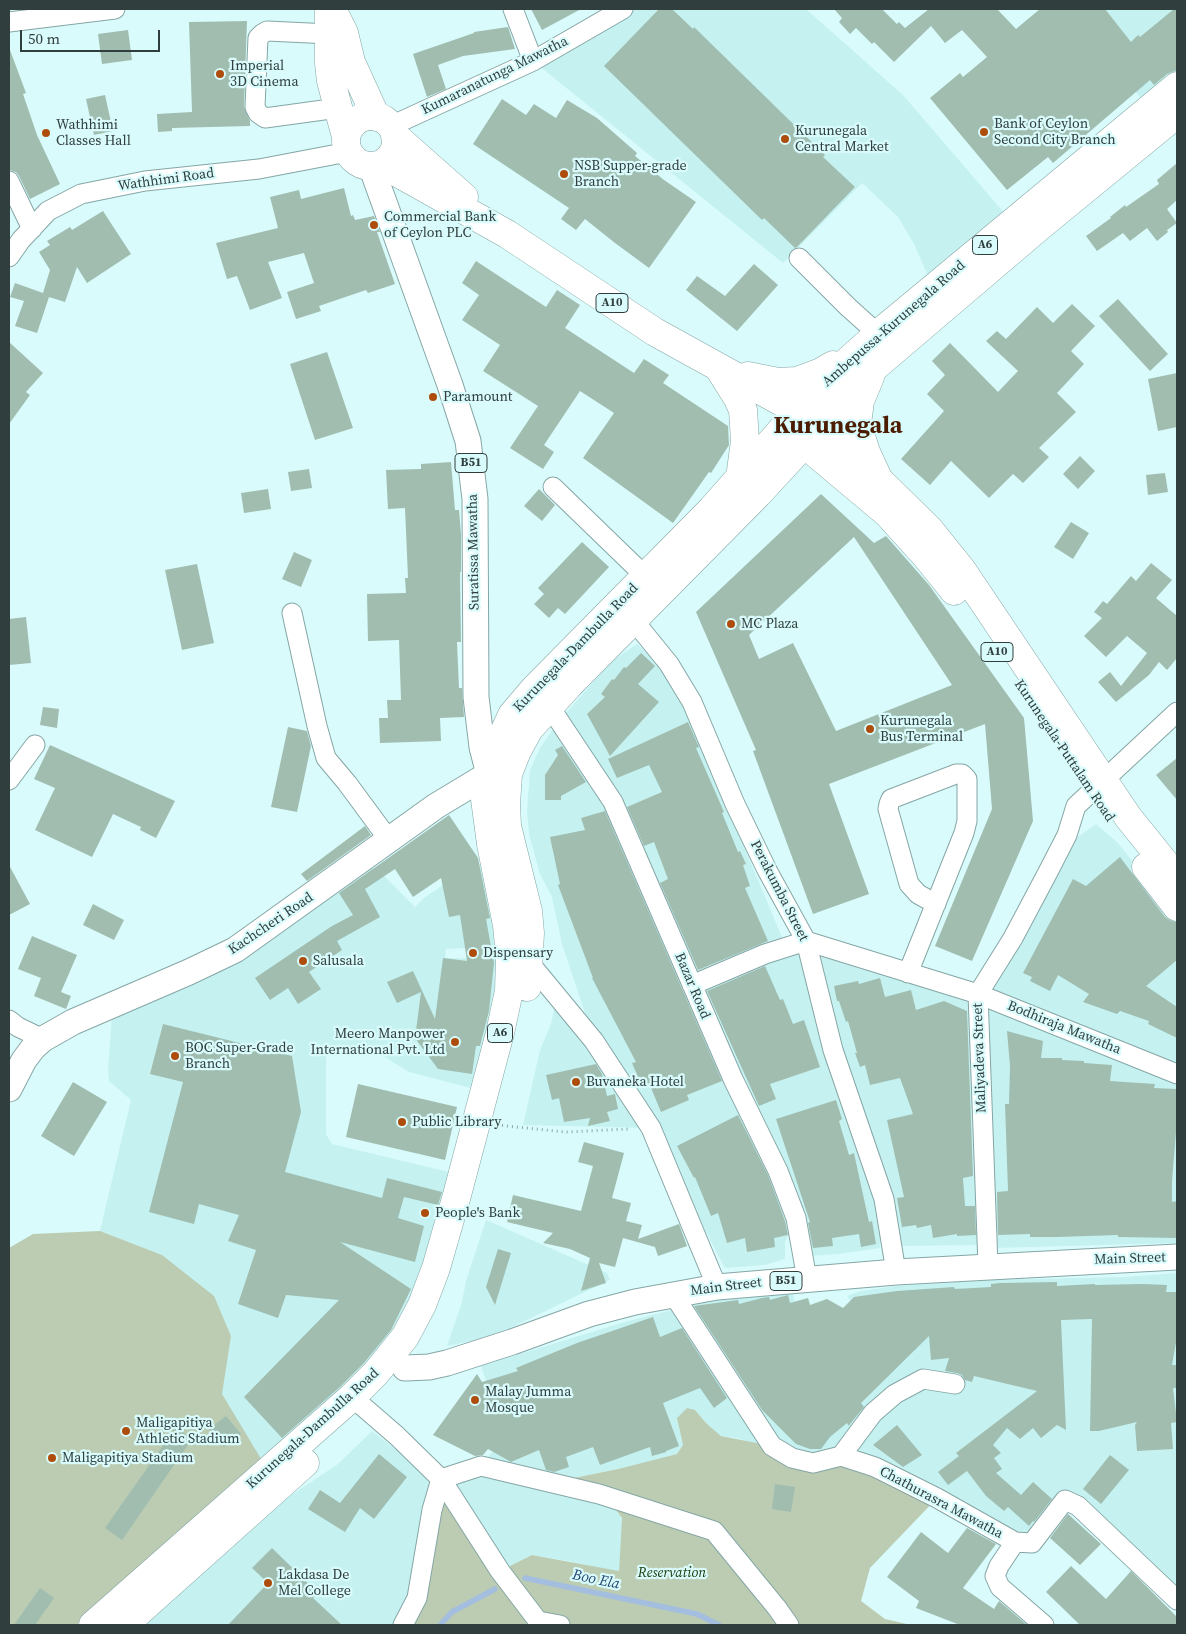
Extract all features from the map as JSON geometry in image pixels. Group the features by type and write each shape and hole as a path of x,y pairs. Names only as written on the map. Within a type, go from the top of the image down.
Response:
{"highway":[{"path":"331,17 329,63 347,145 353,159 361,164 376,165 388,159 396,145 387,126 362,118 352,125 347,145"},
{"name":"A10","path":"331,17 344,33 351,62 387,126 507,234"},
{"name":"Ambepussa-Kurunegala Road","path":"867,358 878,334 1177,86"},
{"name":"Ambepussa-Kurunegala Road","path":"801,427 867,358 1039,227 1177,114"},
{"name":"A10","path":"376,165 507,234 655,332 720,368 801,427"},
{"path":"867,358 857,424 875,489 808,473 796,473 785,478 749,486 743,410 720,368 762,380 778,382 797,381 867,358"},
{"name":"Kurunegala-Dambulla Road","path":"93,1625 360,1402 405,1368 425,1338 449,1284 464,1238 523,1013 530,933 528,911 507,826 506,789 512,763 542,697 749,486 801,427"},
{"name":"Kurunegala-Puttalam Road","path":"801,427 875,489 888,514 946,579 1097,786 1135,853 1177,907"},
{"name":"Kurunegala-Dambulla Road","path":"626,611 645,576 711,510 749,486"},
{"name":"Kurunegala-Dambulla Road","path":"124,1625 360,1402 376,1372 400,1343 422,1305 436,1268 455,1204 509,991 510,956 505,906 486,813 486,787 494,754 506,725 520,705 542,697"},
{"name":"Kurunegala-Puttalam Road","path":"1097,786 1128,817 1177,878"}],"main road":[{"name":"Suratissa Mawatha","path":"376,165 468,441 474,499 476,697 482,747 489,774"},
{"name":"Kachcheri Road","path":"9,1089 32,1048 43,1039 73,1022 235,950 436,806 489,774"},
{"name":"Main Street","path":"405,1368 429,1367 447,1363 589,1314 673,1294 716,1287 988,1266 1177,1257"}],"street":[{"path":"9,22 115,9"},
{"path":"513,9 533,61"},
{"name":"Kumaranatunga Mawatha","path":"387,126 533,61 623,9"},
{"path":"331,17 267,31 258,38 255,107 264,118 338,108"},
{"name":"Wathhimi Road","path":"9,257 48,211 81,194 145,181 259,169 347,145"},
{"path":"9,180 32,228"},
{"path":"799,258 878,334"},
{"path":"553,487 645,576"},
{"name":"Perakumba Street","path":"626,611 668,664 692,702 735,804 759,854 806,941 834,1050 884,1198 896,1272"},
{"path":"292,614 326,758 389,840"},
{"name":"Bazar Road","path":"542,697 613,802 733,1079 778,1171 796,1218 807,1279"},
{"name":"Maliyadeva Street","path":"988,1266 978,994 1013,938 1048,872 1067,835 1076,806 1177,712"},
{"path":"9,780 35,745"},
{"path":"908,973 936,904 964,833 967,821 967,779 962,774 956,774 891,799 889,804 888,810 909,884 918,894 936,904"},
{"path":"692,985 765,954 806,941"},
{"name":"Bodhiraja Mawatha","path":"806,941 978,994 1177,1074"},
{"path":"528,962 594,1041 651,1128 716,1287"},
{"path":"9,1020 18,1027 43,1039"},
{"path":"673,1294 772,1446 792,1458 813,1463 841,1456 873,1413 895,1394 923,1379 954,1384"},
{"path":"360,1402 441,1479 500,1571 538,1621 560,1625"},
{"name":"Chathurasra Mawatha","path":"841,1456 875,1467 928,1493 1015,1542 1032,1543 1065,1500 1078,1506 1177,1600"},
{"path":"441,1479 481,1466 599,1494 714,1531 789,1625"},
{"path":"403,1625 417,1598 432,1510 441,1479"},
{"path":"1015,1542 995,1576 1000,1587 1044,1625"}],"path":[{"path":"493,1125 565,1132 651,1128"}],"shaded area":[{"name":"Kurunegala Central Market","path":"623,9 806,9 903,95 1006,215 931,283 914,244 898,217 862,183 783,263 533,61"},
{"path":"1064,9 1177,9 1177,78 1145,103"},
{"path":"637,644 660,665 682,699 784,942 806,941 975,1000 983,1245 899,1246 884,1200 880,1248 808,1256 796,1219 785,1242 785,1259 765,1265 725,1268 651,1128 523,1125 540,1050 551,1024 555,1006 594,1040 562,944 552,897 540,874 529,834 527,811 530,770 540,748 558,722 612,661"},
{"path":"1096,824 1117,842 1177,916 1177,1063 992,992 1013,938 1067,835 1079,836"},
{"path":"483,863 502,946 446,949 445,958 503,959 479,1090 409,1072 380,1054 326,1053 326,1134 332,1144 453,1173 432,1248 394,1342 266,1467 221,1394 231,1336 162,1255 100,1231 131,1100 109,1081 112,1015 366,866 378,870 415,907 424,898 467,869"},
{"path":"989,1008 1177,1083 1177,1243 993,1248"},
{"path":"486,1220 607,1273 610,1280 508,1329 476,1340 447,1346"},
{"path":"1177,1273 1177,1600 1066,1500 1032,1543 937,1498 813,1463 737,1438 721,1436 695,1410 677,1418 683,1445 677,1454 574,1478 612,1505 622,1519 619,1571 615,1572 569,1561 532,1555 403,1625 138,1625 272,1508 338,1464 372,1431 403,1455 441,1479 481,1466 510,1429 486,1381 481,1366 621,1323 718,1298 792,1291 803,1332 863,1317 847,1296 861,1291 896,1286 987,1280 1123,1277"}],"green space":[{"name":"Maligapitiya Athletic Stadium","path":"100,1231 162,1255 214,1296 231,1336 222,1394 266,1467 99,1609 76,1625 9,1625 9,1248 33,1234"},
{"name":"Reservation","path":"687,1408 695,1410 721,1436 772,1446 792,1458 841,1456 937,1498 870,1568 861,1601 885,1619 911,1625 403,1625 441,1479 500,1571 532,1555 619,1571 622,1518 612,1505 558,1484 574,1478 677,1454 683,1445 677,1418"}],"building":[{"path":"531,9 581,9 542,30"},
{"path":"659,9 672,9 693,29 694,27 825,155 823,157 855,187 797,247 795,248 764,218 762,220 604,66"},
{"path":"834,9 882,9 897,24 899,22 905,28 929,9 997,9 1016,29 1040,9 1105,9 1131,42 1138,35 1140,37 1174,9 1177,9 1177,70 1167,74 1154,85 1150,80 1053,163 1048,157 1007,190 930,98 960,73 963,77 987,57 962,30 945,43 931,26 894,62 874,42 872,44 856,28 850,34 839,22 842,18"},
{"name":"Imperial 3D Cinema","path":"247,21 244,107 250,121 250,126 172,128 172,131 158,132 157,114 192,112 189,22"},
{"path":"508,27 515,49 463,56 438,65 446,89 427,97 413,54 474,32"},
{"path":"128,30 132,60 102,64 98,34"},
{"path":"9,50 26,93 23,94 37,135 60,184 30,199 19,176 16,172 10,170 9,167"},
{"path":"105,95 113,131 94,135 86,99"},
{"path":"502,99 526,115 534,104 556,118 567,100 597,118 637,153 635,156 664,180 696,202 649,268 585,219 576,230 561,219 569,208 473,144"},
{"path":"1177,163 1177,200 1167,209 1177,223 1157,241 1147,228 1130,241 1123,233 1097,251 1086,236 1125,205 1126,207 1159,184 1157,180"},
{"path":"344,188 351,216 353,215 355,220 374,216 380,232 377,232 395,284 368,293 366,290 319,306 321,311 296,319 287,292 314,283 304,253 268,262 282,298 250,310 237,276 227,279 216,243 278,228 270,197 299,190 301,199"},
{"path":"103,211 131,254 87,283 77,267 65,302 49,297 37,333 15,326 24,301 10,297 15,283 43,293 50,270 39,252 50,245 47,241 70,227 72,230"},
{"path":"476,261 546,307 557,290 580,305 565,328 634,373 644,359 669,375 663,383 728,426 729,445 711,473 709,472 673,523 583,458 614,413 580,391 544,445 554,452 543,469 510,448 538,406 483,371 500,345 462,320 479,295 462,283"},
{"path":"754,264 778,285 737,331 686,290 697,276 725,296"},
{"path":"1118,299 1168,354 1150,371 1099,316"},
{"path":"1072,304 1095,326 1071,351 1084,364 1057,393 1076,412 1039,448 1049,457 1023,483 1013,474 989,498 951,461 930,485 901,459 944,411 927,394 945,375 932,361 950,343 998,392 1018,371 986,341 997,331 1006,339 1037,307 1053,323"},
{"path":"9,342 43,373 26,392 30,395 9,424"},
{"path":"327,352 353,428 315,440 290,364"},
{"path":"1177,373 1177,427 1158,431 1148,379"},
{"path":"1080,456 1095,471 1078,489 1063,474"},
{"path":"451,462 455,510 459,510 461,534 461,642 457,642 459,688 462,688 464,717 440,718 441,741 380,743 379,718 388,718 387,700 401,700 399,640 368,641 367,594 406,593 405,578 408,578 405,508 388,509 386,470 421,469 421,464"},
{"path":"309,469 312,488 291,491 288,472"},
{"path":"1165,473 1168,492 1148,495 1146,475"},
{"path":"268,489 271,509 244,513 241,493"},
{"path":"539,489 555,505 542,521 524,506"},
{"path":"821,494 874,543 886,536 929,585 1024,718 1033,821 972,961 935,946 992,809 985,724 829,784 869,894 813,914 753,751 756,750 696,612","holes":["854,537 952,685 836,731 793,643 759,659 749,635"]},
{"path":"1071,522 1089,533 1073,559 1054,547"},
{"path":"582,542 609,567 565,614 558,608 549,618 534,604 544,594 538,588"},
{"path":"294,552 312,560 301,587 282,579"},
{"path":"1151,563 1172,580 1156,598 1177,616 1177,658 1167,670 1159,662 1149,675 1116,702 1098,682 1110,672 1121,686 1147,653 1127,636 1106,657 1084,636 1102,618 1094,612 1103,601 1107,604 1131,576 1136,581"},
{"path":"197,564 214,643 182,650 165,570"},
{"path":"26,617 31,663 9,665 9,619"},
{"path":"641,653 655,666 638,684 659,702 610,756 587,714 605,697 601,694 612,679 614,680 624,667 626,668"},
{"path":"43,707 59,709 57,728 40,725"},
{"path":"688,722 699,747 696,748 724,812 722,813 738,852 740,851 746,864 743,865 750,886 745,888 768,941 698,970 660,883 668,879 654,842 644,846 627,807 662,792 649,765 617,778 608,759"},
{"path":"288,727 307,731 311,746 297,812 271,807"},
{"path":"50,745 175,801 156,838 140,830 141,827 113,814 92,857 35,830 55,788 34,779"},
{"path":"562,746 586,782 561,796 561,800 545,800 545,775 558,755 555,750"},
{"path":"1177,758 1177,800 1156,775"},
{"path":"605,811 722,1081 687,1095 689,1100 661,1112 649,1083 642,1086 632,1063 636,1062 592,978 558,885 560,884 550,837 585,830 581,818"},
{"path":"449,815 478,858 490,918 486,919 494,963 489,1011 480,1046 476,1046 472,1074 438,1069 415,1038 421,992 397,1003 387,982 413,971 435,1019 443,958 467,961 460,915 449,917 441,878 413,897 395,869 365,889 380,917 337,941 342,950 309,972 321,989 298,1004 288,988 270,1000 255,978 332,926 353,915 339,893"},
{"path":"365,826 371,835 307,881 301,874"},
{"path":"1120,857 1165,917 1177,922 1177,960 1146,986 1177,1007 1177,1038 1148,1024 1149,1021 1120,1011 1117,1014 1083,1002 1089,994 1058,975 1050,991 1030,981 1032,977 1023,973 1073,879 1086,886"},
{"path":"9,865 30,904 9,915"},
{"path":"93,904 124,920 114,940 83,925"},
{"path":"32,936 77,955 61,992 71,996 66,1009 34,996 41,978 18,969"},
{"path":"765,966 780,1000 783,999 793,1024 804,1020 820,1067 770,1084 776,1099 759,1106 707,991"},
{"path":"880,978 885,997 911,990 916,1010 944,1001 967,1011 973,1176 963,1178 965,1206 975,1206 976,1235 957,1236 957,1234 933,1238 931,1225 917,1228 916,1225 902,1227 897,1198 904,1197 887,1120 913,1114 900,1078 870,1085 865,1065 860,1067 848,1021 846,1022 839,1001 837,1001 834,986 858,981 859,984"},
{"path":"163,1024 292,1056 301,1112 285,1172 382,1198 387,1178 442,1192 438,1205 404,1197 398,1218 424,1226 415,1262 340,1242 411,1289 391,1330 364,1363 282,1438 244,1397 339,1300 286,1295 278,1318 238,1304 256,1250 228,1241 239,1215 199,1204 194,1224 149,1212 183,1082 150,1074"},
{"path":"1007,1031 1043,1041 1041,1058 1062,1058 1062,1060 1112,1065 1110,1081 1155,1084 1154,1088 1177,1089 1177,1132 1172,1202 1177,1201 1177,1238 1118,1237 1118,1235 1030,1237 1030,1234 998,1235 997,1192 1008,1191 1005,1104 1009,1104 1010,1066"},
{"path":"596,1064 602,1074 607,1096 615,1094 618,1109 607,1112 610,1121 588,1126 590,1118 564,1122 559,1098 552,1100 546,1075"},
{"path":"73,1082 107,1102 74,1156 41,1136"},
{"name":"Public Library","path":"358,1084 457,1107 445,1160 346,1137"},
{"path":"836,1100 842,1119 839,1121 849,1155 854,1153 869,1222 872,1221 876,1244 861,1247 859,1234 832,1238 833,1246 813,1248 808,1223 810,1222 776,1119"},
{"path":"738,1115 768,1175 785,1221 788,1235 774,1238 775,1247 747,1252 745,1238 727,1243 718,1213 711,1216 695,1177 677,1146"},
{"path":"584,1142 624,1153 612,1198 631,1203 626,1221 642,1225 638,1239 679,1224 687,1246 658,1256 655,1247 623,1238 615,1267 599,1263 606,1283 581,1291 590,1258 570,1249 543,1243 553,1233 507,1222 513,1195 581,1211 593,1166 578,1162"},
{"path":"498,1249 511,1253 495,1305 486,1287"},
{"path":"1057,1282 1057,1286 1095,1284 1167,1285 1166,1292 1177,1292 1177,1337 1172,1365 1177,1365 1177,1388 1173,1388 1177,1422 1171,1423 1173,1449 1137,1451 1135,1425 1137,1422 1099,1431 1090,1431 1092,1319 1061,1320 1066,1430 1057,1425 1041,1438 1033,1428 1020,1439 1007,1428 993,1445 1001,1453 994,1458 1002,1469 996,1473 1021,1495 1033,1482 1052,1499 1029,1526 1008,1507 1004,1511 986,1496 967,1471 948,1485 938,1472 959,1456 956,1453 1037,1391 974,1376 972,1382 965,1380 962,1375 945,1371 949,1358 931,1360 929,1336 861,1403 864,1407 849,1426 847,1423 830,1437 821,1449 810,1449 796,1444 762,1410 694,1306 738,1300 739,1304 762,1298 769,1297 770,1300 788,1295 790,1303 808,1298 810,1305 827,1299 843,1308 854,1297 897,1291 954,1287 955,1289 991,1287 991,1284 1000,1283"},
{"path":"653,1317 660,1337 682,1328 727,1398 714,1408 700,1388 663,1403 679,1446 652,1456 650,1447 600,1465 593,1447 566,1457 569,1467 554,1472 546,1470 539,1450 511,1462 488,1449 483,1455 475,1456 433,1435 477,1374 482,1382 518,1371 516,1368 577,1343"},
{"path":"226,1416 241,1434 224,1447 209,1429"},
{"path":"897,1425 922,1455 903,1467 873,1445"},
{"path":"176,1427 192,1439 122,1540 105,1528"},
{"path":"379,1454 407,1477 374,1519 360,1508 345,1532 308,1509 320,1490 340,1503"},
{"path":"1110,1455 1129,1470 1101,1504 1083,1489"},
{"path":"775,1484 795,1487 791,1512 772,1509"},
{"path":"1068,1514 1101,1544 1080,1565 1050,1538"},
{"path":"967,1528 996,1544 963,1588 994,1609 999,1601 1027,1625 960,1625 916,1608 919,1601 887,1577 921,1532 948,1553"},
{"path":"272,1548 318,1593 313,1598 342,1625 228,1625 268,1583 252,1568"},
{"path":"1071,1566 1106,1599 1131,1571 1177,1617 1177,1625 1080,1625 1046,1592"},
{"path":"40,1588 54,1598 35,1625 14,1625"}],"waterway":[{"name":"Boo Ela","path":"525,1578 697,1614 719,1625"},
{"name":"Boo Ela","path":"440,1625 452,1612 495,1589"}],"place":[{"name":"Imperial 3D Cinema","path":"220,74"},
{"name":"Bank of Ceylon Second City Branch","path":"984,132"},
{"name":"Wathhimi Classes Hall","path":"46,133"},
{"name":"Kurunegala Central Market","path":"785,139"},
{"name":"NSB Supper-grade Branch","path":"564,174"},
{"name":"Commercial Bank of Ceylon PLC","path":"374,225"},
{"name":"Paramount","path":"433,397"},
{"name":"MC Plaza","path":"731,624"},
{"name":"Kurunegala Bus Terminal","path":"870,729"},
{"name":"Dispensary","path":"473,953"},
{"name":"Salusala","path":"303,961"},
{"name":"Meero Manpower International Pvt. Ltd","path":"455,1042"},
{"name":"BOC Super-Grade Branch","path":"175,1056"},
{"name":"Buvaneka Hotel","path":"576,1082"},
{"name":"Public Library","path":"402,1122"},
{"name":"People's Bank","path":"425,1213"},
{"name":"Malay Jumma Mosque","path":"475,1400"},
{"name":"Maligapitiya Athletic Stadium","path":"126,1431"},
{"name":"Maligapitiya Stadium","path":"52,1458"},
{"name":"Lakdasa De Mel College","path":"268,1583"}],"district":[{"name":"Kurunegala","path":"838,427"}]}
